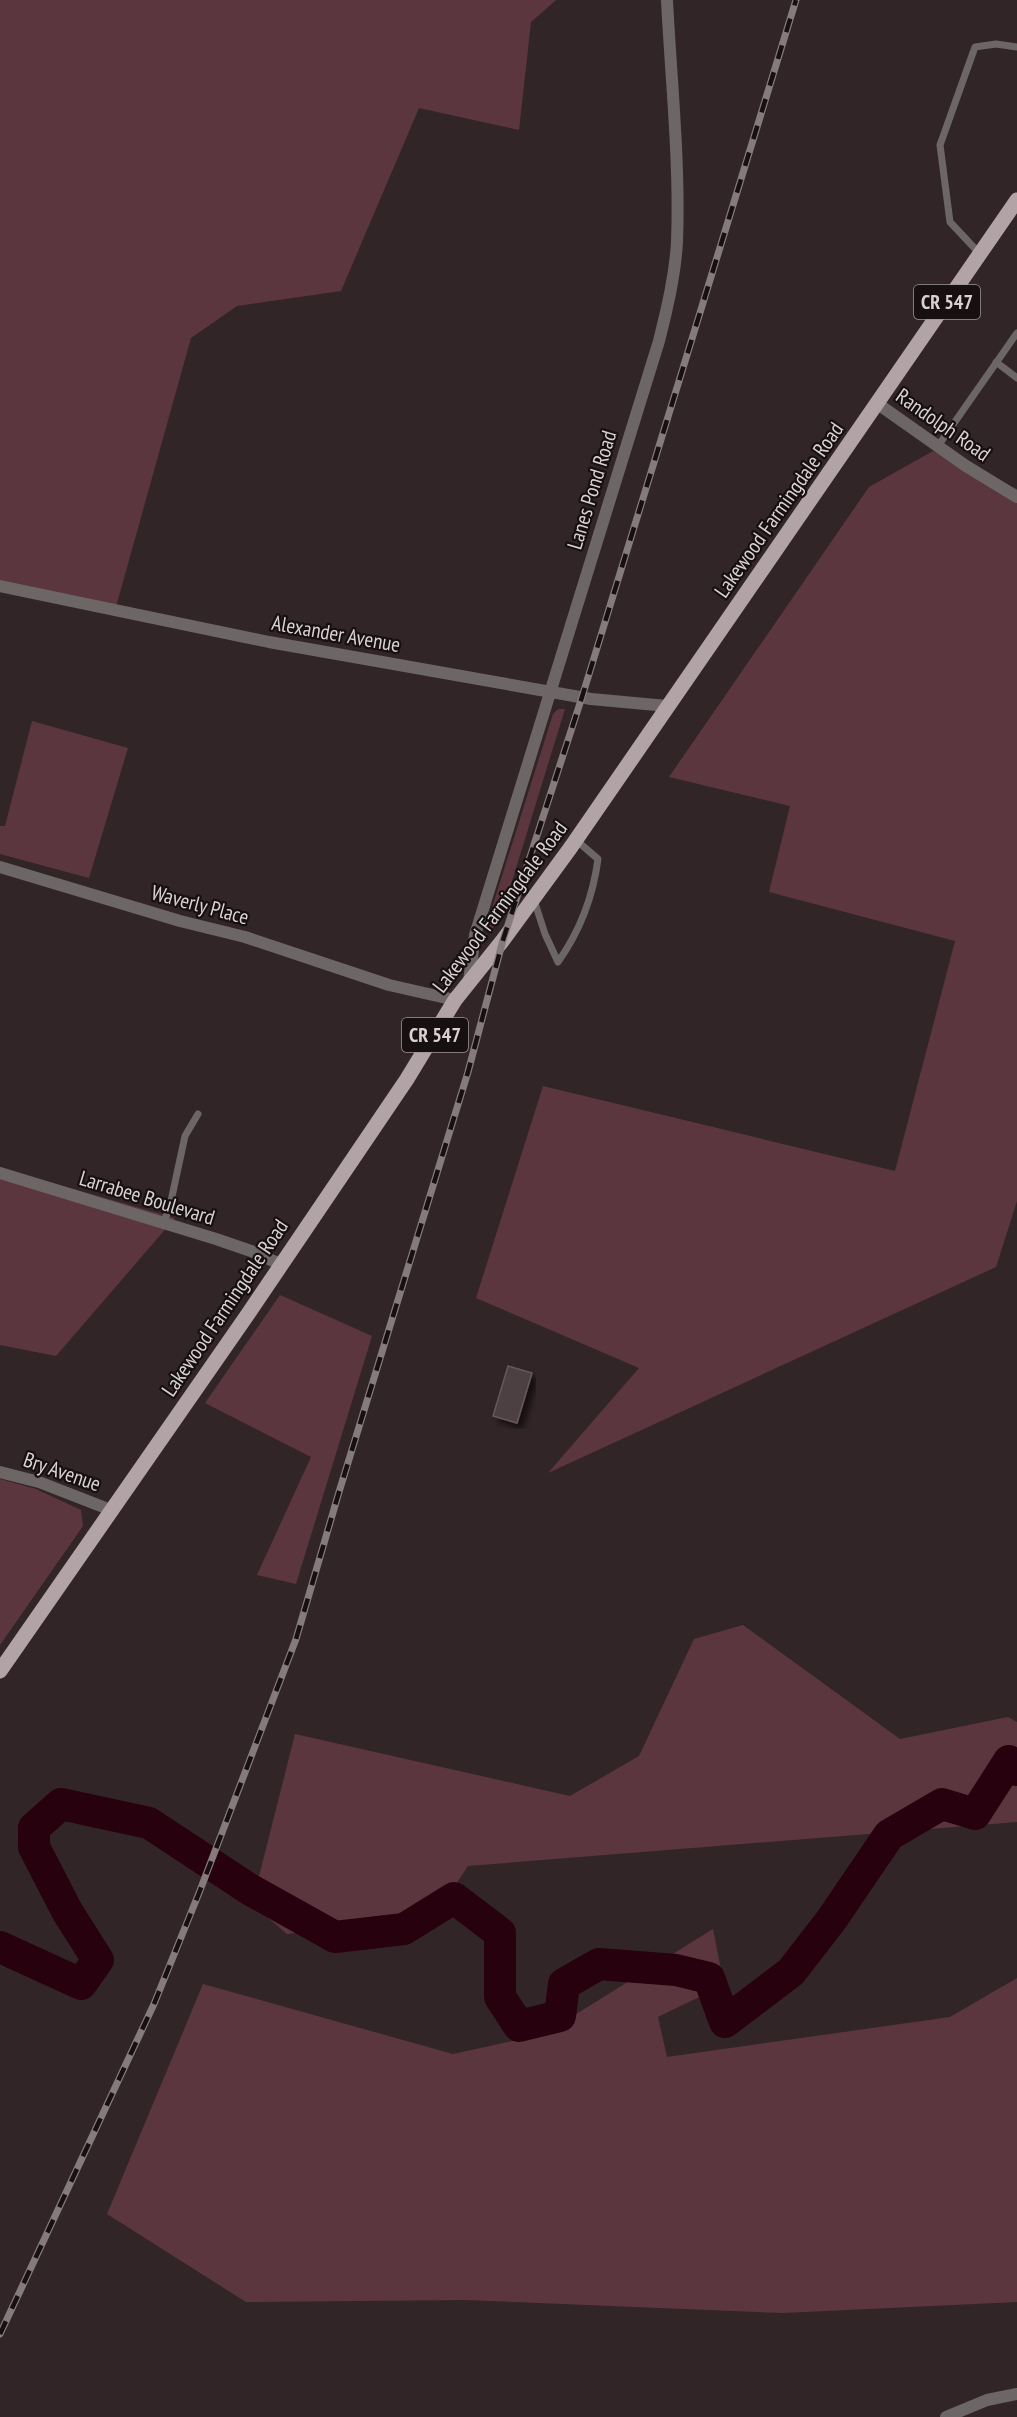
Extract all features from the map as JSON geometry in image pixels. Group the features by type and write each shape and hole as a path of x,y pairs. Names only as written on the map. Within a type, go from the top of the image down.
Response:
{"main road":[{"name":"Lakewood Farmingdale Road","path":"0,1671 407,1079 455,1000 534,900 1017,200"}],"street":[{"name":"Lanes Pond Road","path":"469,981 475,935 659,341 671,291 677,244 677,198 667,0"},
{"name":"Randolph Road","path":"878,404 1017,497"},
{"name":"Alexander Avenue","path":"0,586 268,642 619,703 667,706"},
{"name":"Waverly Place","path":"0,867 180,921 245,936 389,985 455,1000"},
{"name":"Larrabee Boulevard","path":"0,1173 251,1251 280,1264"},
{"name":"Bry Avenue","path":"0,1472 39,1482 111,1510"},
{"path":"946,2417 987,2400 1017,2394"}],"lane":[{"path":"980,254 950,222 940,145 975,47 996,44 1017,47"},
{"path":"938,446 1017,333"},
{"path":"996,362 1017,378"},
{"path":"534,900 545,934 558,962 581,923 595,882 598,859 576,840"},
{"path":"164,1223 185,1136 198,1114"}],"shaded area":[{"path":"0,0 556,0 531,22 519,130 419,108 341,291 237,306 191,338 116,607 0,583"},
{"path":"933,451 1017,489 1017,1201 996,1267 548,1473 639,1368 476,1298 543,1086 895,1171 955,941 769,892 790,806 669,777 869,487"},
{"path":"558,709 565,709 501,917 489,933 485,930 553,714"},
{"path":"32,721 128,748 89,878 0,854 0,826 5,826"},
{"path":"0,1168 175,1218 56,1356 0,1345"},
{"path":"280,1295 372,1336 296,1584 257,1575 311,1457 205,1403"},
{"path":"0,1479 36,1489 81,1510 83,1526 0,1645"},
{"path":"743,1625 900,1739 1008,1717 1017,1722 1017,1822 468,1866 435,1916 287,1934 252,1904 295,1734 570,1796 639,1756 694,1639"},
{"path":"713,1929 724,1985 658,2017 667,2057 950,2017 1017,1978 1017,2302 783,2313 464,2300 246,2302 107,2214 203,1984 453,2054 544,2034"}],"building":[{"path":"508,1366 532,1373 517,1423 493,1416"}],"waterway":[{"path":"0,1947 81,1984 98,1960 67,1911 34,1847 34,1828 61,1804 149,1823 249,1889 335,1937 404,1929 454,1898 500,1933 500,1997 519,2026 560,2016 564,1984 599,1964 676,1970 709,1978 725,2022 791,1972 832,1919 889,1835 942,1804 975,1814 1009,1761 1017,1770"}],"railway":[{"path":"0,2334 154,2004 296,1639 468,1072 503,940 582,697 796,0"}]}
